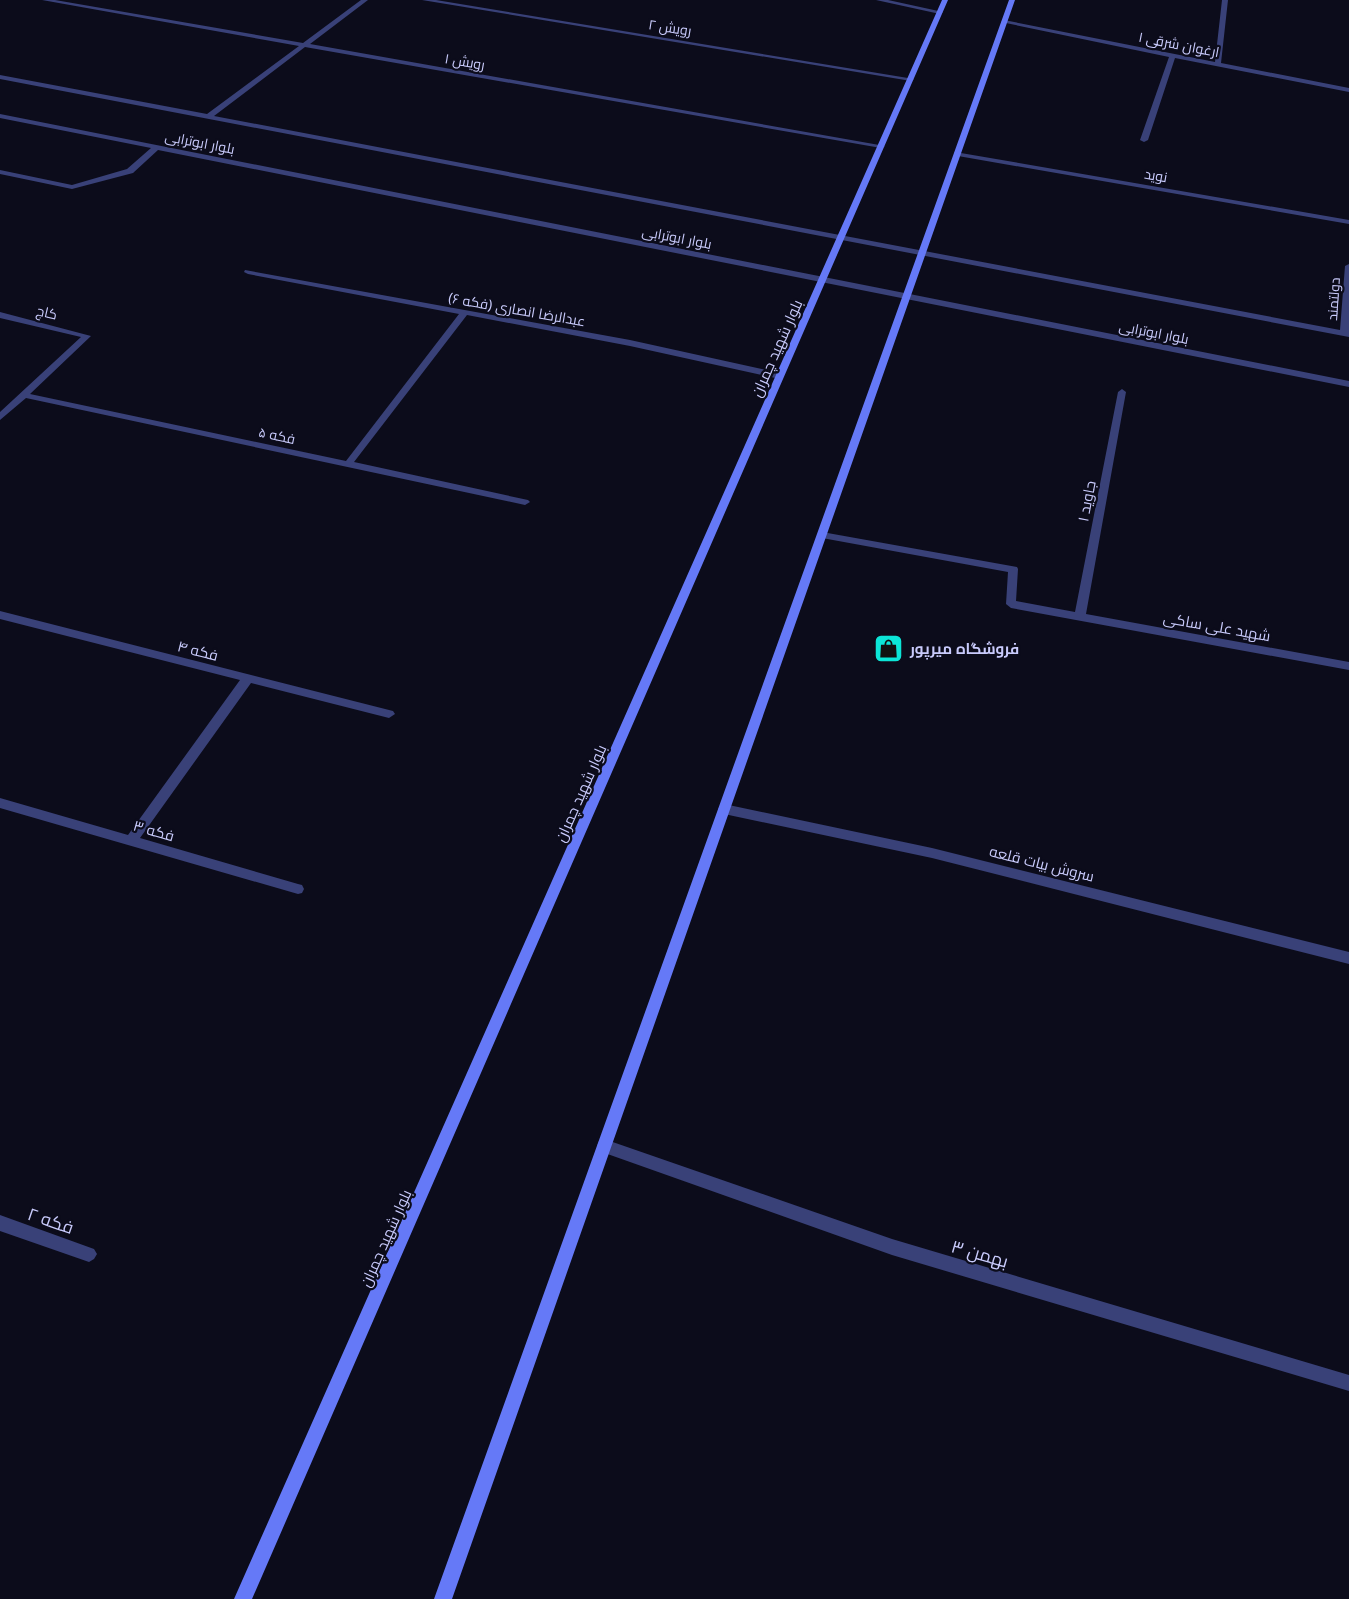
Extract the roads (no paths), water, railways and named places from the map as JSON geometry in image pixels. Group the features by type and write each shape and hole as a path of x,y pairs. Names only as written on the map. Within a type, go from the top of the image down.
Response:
{"main road":[{"path":"443,1599 1012,0"},
{"name":"بلوار شهید چمران","path":"243,1599 943,6"}],"street":[{"name":"رویش ۱","path":"45,0 881,146"},
{"path":"208,117 365,0"},
{"name":"رویش ۲","path":"425,0 911,79"},
{"path":"879,0 943,6"},
{"path":"1218,64 1225,0"},
{"name":"ارغوان شرقی ۱","path":"1004,22 1349,90"},
{"path":"1144,140 1173,55"},
{"name":"بلوار ابوترابی","path":"0,77 1346,334"},
{"name":"بلوار ابوترابی","path":"0,116 1349,384"},
{"path":"0,172 72,187 130,171 156,147"},
{"name":"نوید","path":"958,154 1349,222"},
{"name":"دولتمند","path":"1346,334 1349,266"},
{"name":"عبدالرضا انصاری (فکه ۶)","path":"248,272 630,343 780,376"},
{"path":"348,464 464,313"},
{"name":"کاج","path":"0,315 87,336 24,395"},
{"name":"جاوید ۱","path":"1080,616 1122,392"},
{"path":"0,417 24,395"},
{"name":"فکه ۵","path":"24,395 525,502"},
{"name":"شهید علی ساکی","path":"822,535 1012,569 1011,604 1349,666"},
{"name":"فکه ۴","path":"0,615 389,714"},
{"path":"131,841 248,678"},
{"name":"فکه ۳","path":"0,803 298,889"},
{"name":"سروش بیات قلعه","path":"724,808 932,853 1349,958"},
{"name":"بهمن ۳","path":"604,1146 892,1247 1349,1383"},
{"name":"فکه ۲","path":"0,1223 89,1254"}],"place":[{"name":"فروشگاه میرپور","path":"889,648"}]}
